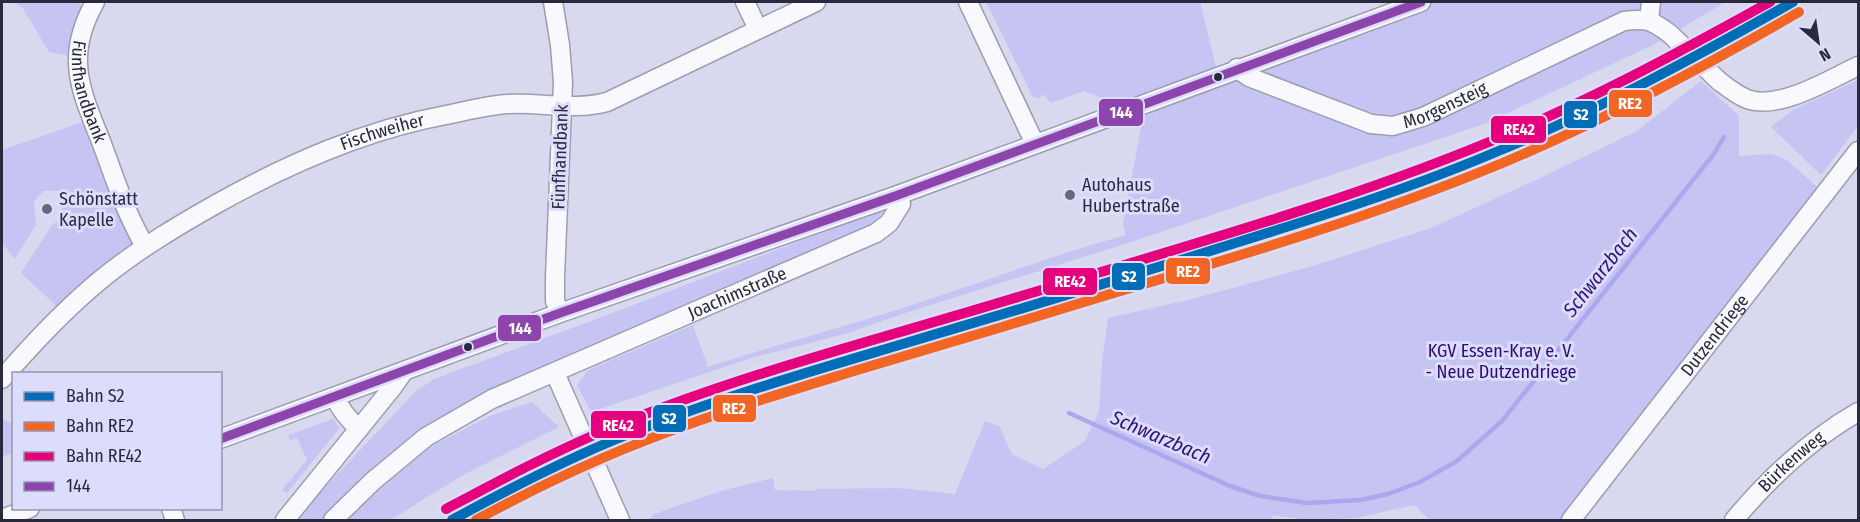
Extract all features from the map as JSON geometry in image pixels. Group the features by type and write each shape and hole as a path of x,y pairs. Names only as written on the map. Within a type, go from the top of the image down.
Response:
{"street":[{"name":"Fünfhandbank","path":"95,2 86,22 79,51 79,75 89,111 131,222 145,246"},
{"name":"Fünfhandbank","path":"553,2 562,73 555,277 555,301 560,313"},
{"path":"745,2 759,29"},
{"name":"Fischweiher","path":"2,379 72,305 105,276 145,246 241,190 290,166 348,141 397,125 507,104 591,106 607,102 816,2"},
{"path":"968,2 1035,144"},
{"path":"222,438 560,313 898,195 1421,2"},
{"name":"Morgensteig","path":"1237,68 1249,77 1327,108 1371,124 1393,126 1423,117 1624,21 1641,18 1650,11 1670,34 1719,81 1749,100 1779,101 1858,66"},
{"name":"Dutzendriege","path":"1571,520 1858,151"},
{"name":"Joachimstraße","path":"333,520 373,481 426,436 492,399 555,374 876,233 889,223 901,204 898,195"},
{"path":"285,520 393,388 404,371"},
{"path":"555,374 620,520"},
{"path":"335,397 352,423 359,429"},
{"name":"Bürkenweg","path":"1734,520 1793,458 1821,435 1858,412"},
{"path":"2,519 25,510"}],"green space":[{"path":"6,2 78,2 87,16 76,57 49,52 22,7"},
{"path":"986,2 1200,2 1217,71 1125,107 1084,91 1051,103 1044,95 1039,98 1033,97"},
{"path":"1428,2 1725,2 1655,44 1484,124 1125,244 845,334 751,358 591,412 577,385 588,370 693,325 708,367 884,314 1071,251 1126,235 1123,225 1141,128 1138,107 1237,69 1393,125 1241,70"},
{"path":"1858,80 1858,126 1821,175 1771,127 1793,110"},
{"name":"KGV Essen-Kray e. V. - Neue Dutzendriege","path":"1701,81 1739,116 1739,156 1772,154 1787,160 1825,194 1568,520 1430,520 1414,505 1356,518 1308,520 1272,515 1273,520 648,520 654,514 721,491 773,478 775,490 900,488 955,494 985,421 999,426 1012,454 1043,469 1085,441 1099,411 1102,361 1108,318 1192,299 1313,266 1431,228 1637,131"},
{"path":"91,119 144,246 63,312 21,273 52,225 58,221 63,200 59,191 43,191 34,202 36,225 15,259 2,243 2,150"},
{"path":"885,208 873,227 572,357 517,377 442,417 405,445 325,520 294,520 416,391 434,379"},
{"path":"532,402 559,427 463,475 390,520 345,520 424,450 492,415"},
{"path":"2,419 12,424 12,453 2,457"},
{"path":"333,419 338,430 287,493 282,490 307,460 297,438 290,440 288,435"}],"waterway":[{"name":"Schwarzbach","path":"1069,413 1230,486 1260,496 1307,503 1361,500 1388,494 1420,482 1457,461 1502,421 1713,155 1724,137"}],"railway":[{"path":"1123,277 1254,225 1446,157 1540,118 1638,72 1768,2"}],"rail line":[{"name":"RE42","path":"446,509 591,436 715,389 1260,224 1432,164 1525,127 1596,94 1770,2"},
{"name":"S2","path":"452,520 573,458 683,413 789,378 1296,224 1463,165 1610,101 1793,2"},
{"name":"RE2","path":"476,520 586,465 709,417 1256,250 1452,183 1500,164 1614,112 1799,12"}],"transit line":[{"name":"144","path":"222,438 560,313 898,195 1421,2"}],"place":[{"name":"Autohaus Hubertstraße","path":"1070,195"},
{"name":"Schönstatt Kapelle","path":"47,209"}]}
